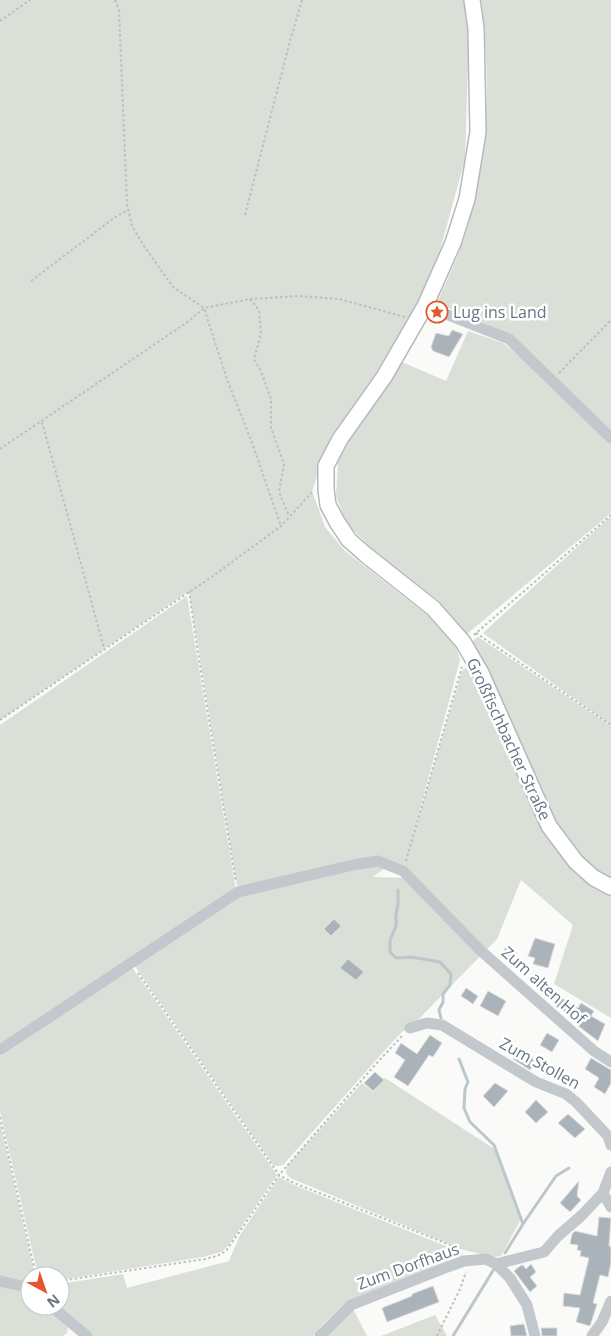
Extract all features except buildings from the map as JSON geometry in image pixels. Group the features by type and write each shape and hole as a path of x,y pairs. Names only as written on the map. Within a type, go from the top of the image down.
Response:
{"main road":[{"name":"Großfischbacher Straße","path":"472,0 476,28 478,132 467,200 453,243 425,306 384,377 340,439 326,466 328,505 349,540 433,608 463,642 481,673 549,826 576,862 594,878 611,888"}],"street":[{"path":"425,306 509,339 554,385 611,438"},
{"path":"0,1050 238,892 365,862 378,861 403,871"},
{"name":"Zum alten Hof","path":"403,871 480,950 594,1052 611,1062"},
{"name":"Zum Stollen","path":"410,1028 427,1023 442,1025 536,1082 566,1094 608,1136 611,1145"},
{"path":"496,1264 544,1252 603,1193 611,1172"},
{"path":"603,1193 611,1207"},
{"name":"Zum Dorfhaus","path":"320,1336 351,1305 444,1268 470,1260 486,1259 496,1264"},
{"path":"496,1264 510,1278 527,1305 535,1336"},
{"path":"0,1281 20,1286"},
{"path":"592,1336 602,1322 611,1301"},
{"path":"63,1316 87,1336"}],"path":[{"path":"0,21 30,0"},
{"path":"114,0 119,10 129,210 132,226 173,287 204,308 228,382 251,440 281,526"},
{"path":"245,215 302,0"},
{"path":"31,281 118,216 129,210"},
{"path":"0,449 189,321 204,308 250,299 298,296 339,299 417,321"},
{"path":"250,299 259,310 260,334 254,358 271,399 271,428 284,464 279,492 289,516"},
{"path":"554,385 560,372 611,320"},
{"path":"42,422 104,648"},
{"path":"0,720 213,576 281,526 314,490 326,489"},
{"path":"611,515 476,633 611,726"},
{"path":"189,591 238,892"},
{"path":"403,871 463,661 471,656"},
{"path":"131,963 278,1175 469,1253 470,1260 460,1289 437,1336"},
{"path":"70,1280 218,1256 226,1252 278,1175 410,1028"},
{"path":"0,1117 34,1266"}],"shaded area":[{"path":"0,0 465,0 469,31 465,159 439,254 413,312 395,346 331,436 312,491 325,527 345,551 427,615 457,649 460,660 411,843 462,671 468,666 481,672 482,659 471,642 478,637 611,726 611,1018 554,984 573,925 521,880 497,939 412,1026 402,1032 284,1164 280,1166 274,1166 134,965 240,895 365,865 385,868 373,877 410,878 378,861 238,892 189,591 0,720"},
{"path":"481,0 611,0 611,437 511,335 437,303 463,241 474,203 479,174 486,117 487,88"},
{"path":"468,331 503,343 554,385 611,438 611,513 467,634 438,600 387,563 346,523 336,496 338,462 354,433 390,384 402,362 446,381"},
{"path":"611,516 611,725 483,633"},
{"path":"187,596 236,890 0,1050 0,725"},
{"path":"132,967 277,1175 228,1246 221,1252 203,1257 70,1278 70,1266 36,1266 0,1111 0,1057"},
{"path":"385,1078 496,1150 521,1219 501,1256 493,1257 464,1250 295,1180 286,1173 287,1166 362,1083 373,1092"},
{"path":"0,1122 33,1266 20,1266 20,1281 0,1277"},
{"path":"279,1177 294,1185 453,1249 463,1255 344,1304 313,1336 90,1336 68,1316 70,1316 70,1282 123,1274 127,1288 229,1261 240,1235"},
{"path":"0,1284 20,1291 20,1316 59,1316 68,1324 67,1333 63,1336 0,1336"},
{"path":"351,1305 367,1336 320,1336"},
{"path":"435,1315 447,1336 381,1336"}],"waterway":[{"path":"398,890 396,926 390,940 390,952 396,958 412,957 440,962 451,974 450,985 443,994 443,1002 439,1010 441,1018"},
{"path":"459,1059 468,1082 465,1089 464,1108 470,1122 494,1145 523,1224 505,1253"},
{"path":"523,1224 556,1176 569,1168"},
{"path":"453,1336 494,1269"}],"place":[{"name":"Lug ins Land","path":"437,312"}]}
